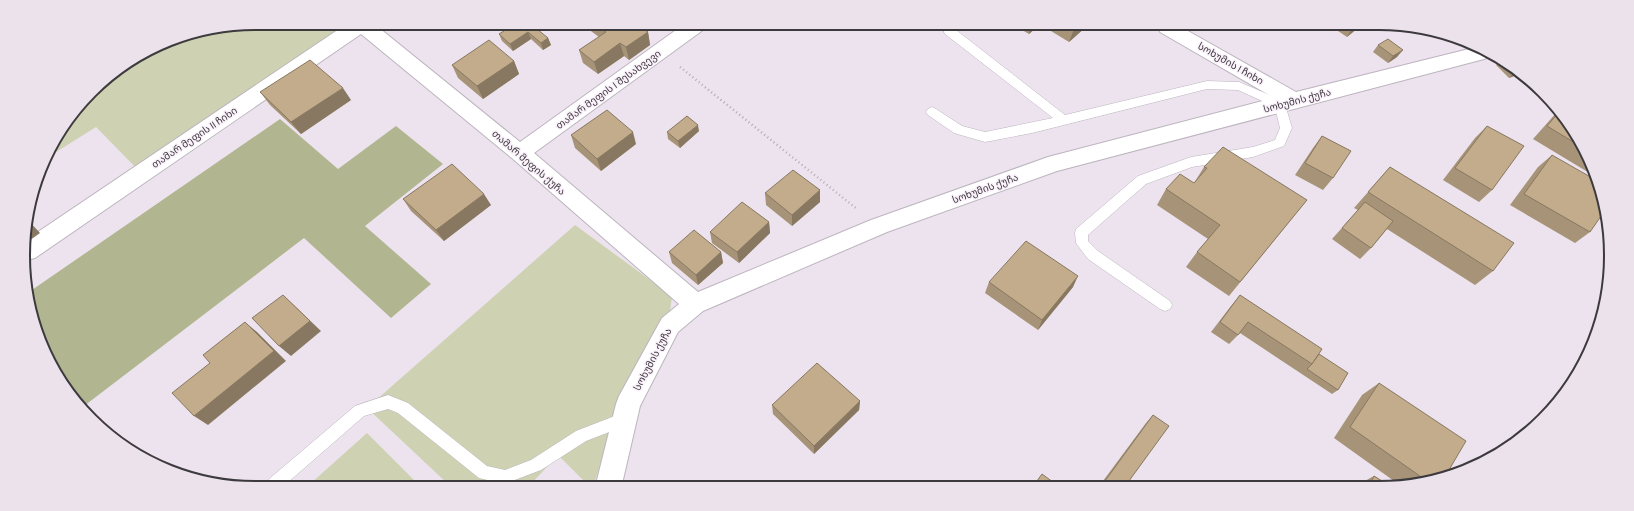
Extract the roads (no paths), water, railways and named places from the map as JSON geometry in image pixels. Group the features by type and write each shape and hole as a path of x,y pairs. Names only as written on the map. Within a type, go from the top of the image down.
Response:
{"street":[{"name":"თამარ მეფის II ჩიხი","path":"30,249 352,30"},
{"name":"თამარ მეფის ქუჩა","path":"368,30 520,153 695,304"},
{"name":"თამარ მეფის I შესახვევი","path":"520,153 689,30"},
{"name":"სოხუმის I ჩიხი","path":"1174,30 1287,102"},
{"name":"სოხუმის ქუჩა","path":"610,481 628,404 670,325 695,304 879,226 1056,164 1287,102 1479,53"}],"lane":[{"path":"948,30 977,54 1063,120"},
{"path":"932,112 958,130 985,137 1032,128 1207,85 1239,86 1287,102 1286,128 1280,143 1253,152 1191,162 1142,180 1081,233 1082,243 1093,256 1165,305"},
{"path":"278,481 360,411 388,402 403,408 484,473 505,477 536,465 581,436 625,419"}]}
